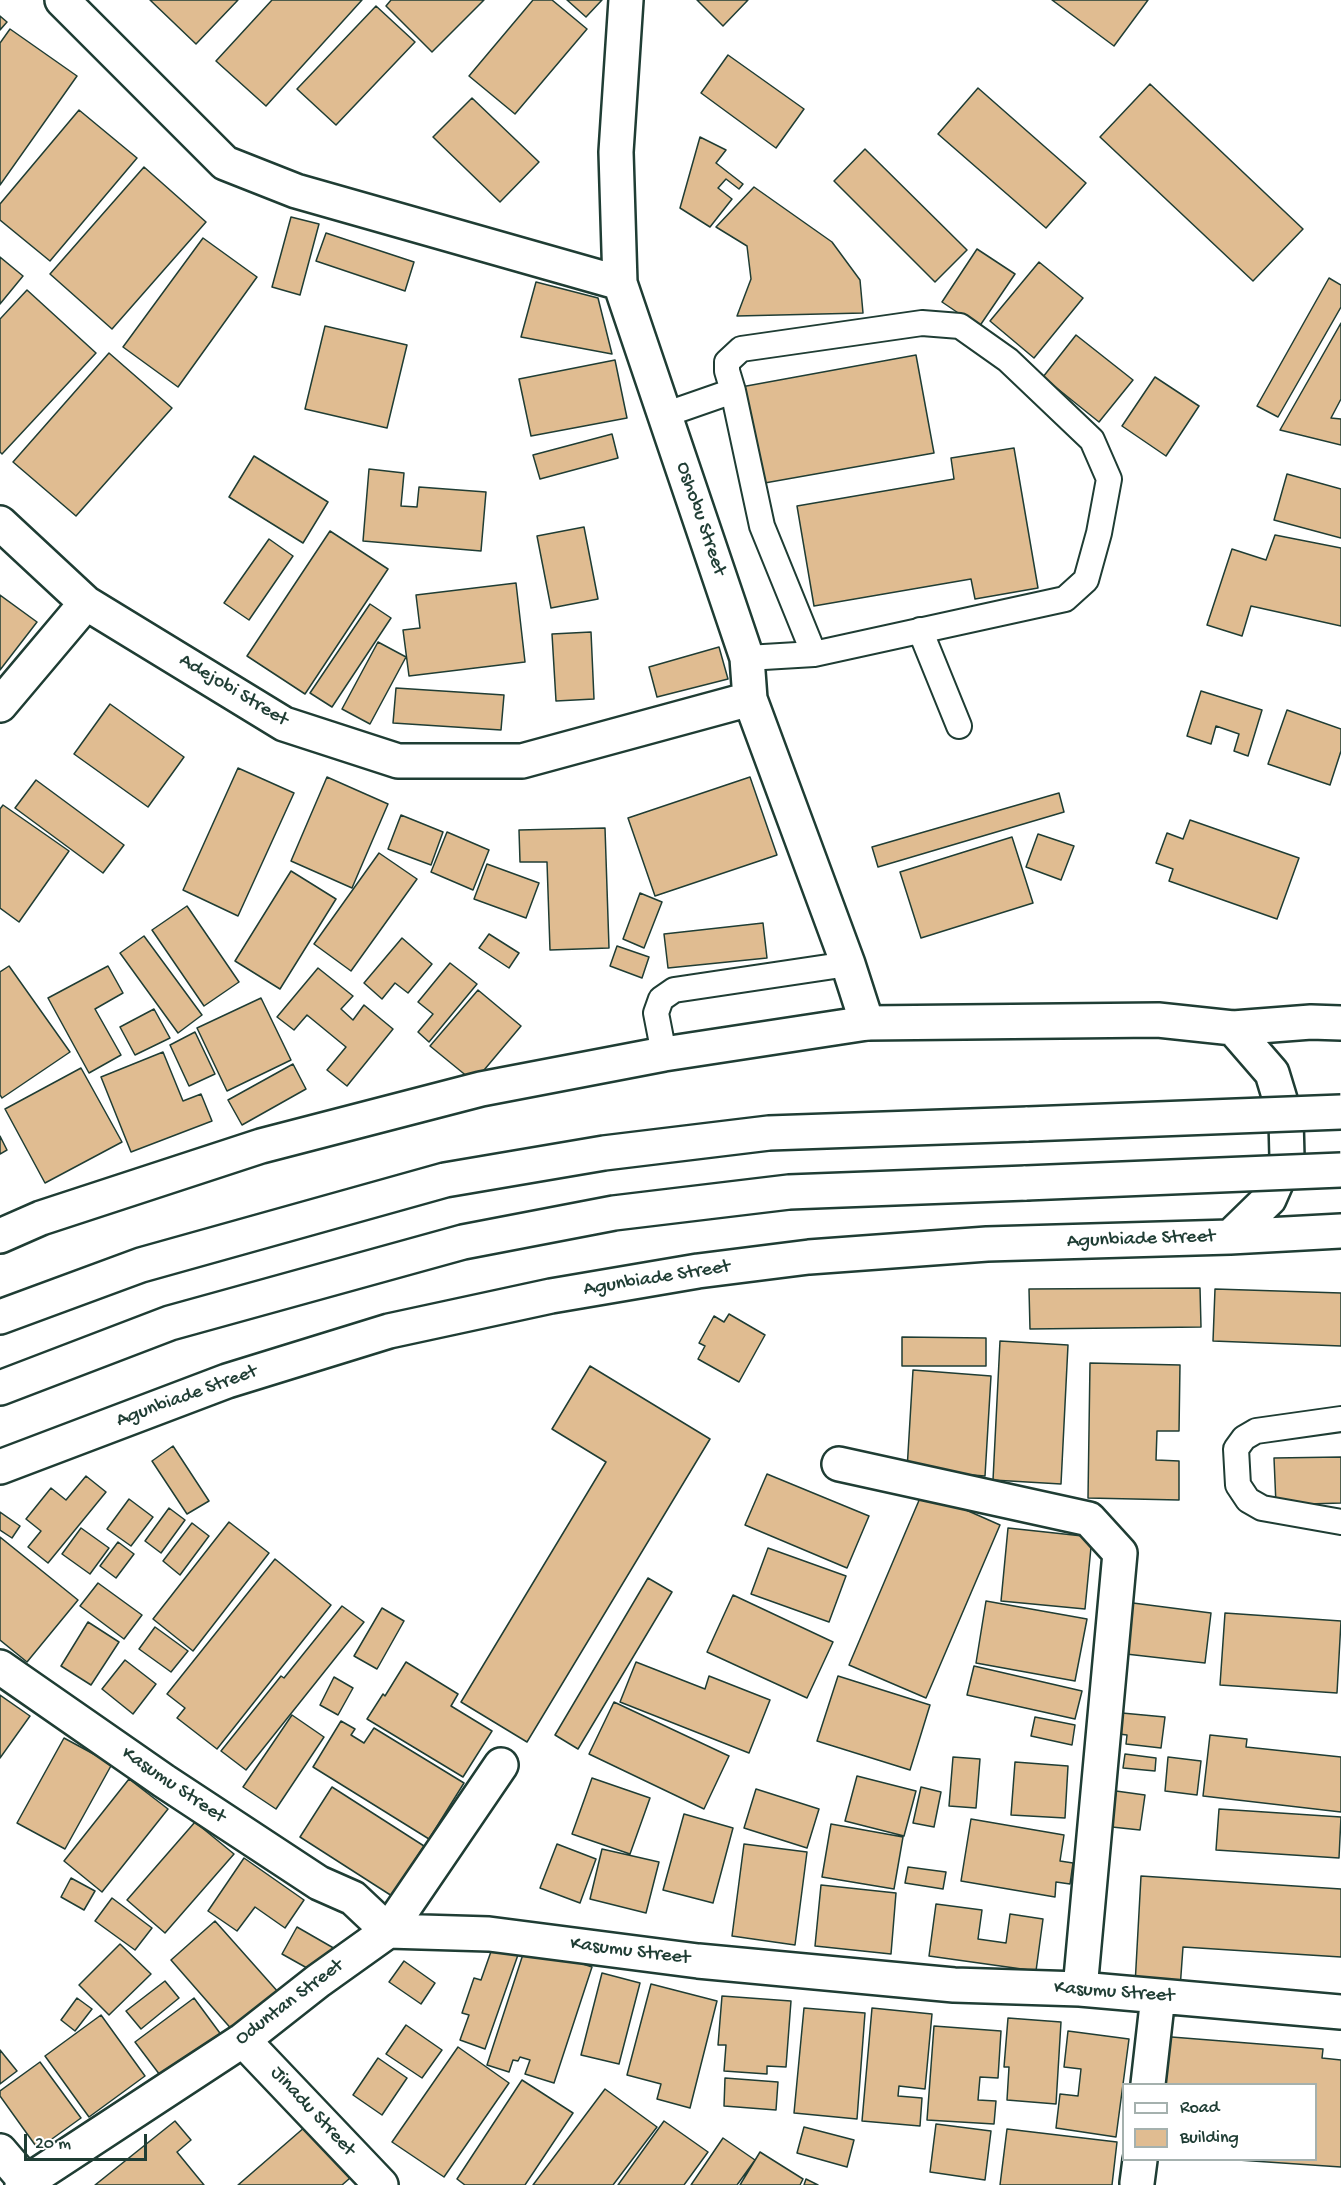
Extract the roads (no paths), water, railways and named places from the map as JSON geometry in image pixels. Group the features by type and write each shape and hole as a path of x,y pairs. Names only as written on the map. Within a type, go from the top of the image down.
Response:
{"street":[{"path":"62,0 225,163 296,191 620,284"},
{"name":"Oshobu Street","path":"626,0 616,152 620,284 747,658 750,699 848,964 867,1023"},
{"name":"Adejobi Street","path":"0,523 86,603 284,724 398,761 522,761 750,699"},
{"path":"0,705 86,603"},
{"path":"0,1236 41,1218 261,1146 482,1089 664,1054 867,1023 1158,1020 1233,1028 1311,1022 1341,1023"},
{"path":"1230,1237 1269,1199 1287,1158 1286,1119 1272,1073 1233,1028"},
{"path":"0,1317 141,1265 445,1180 604,1153 770,1133 1341,1112"},
{"path":"0,1388 170,1323 463,1242 614,1213 789,1192 1341,1170"},
{"name":"Agunbiade Street","path":"0,1467 227,1381 389,1331 551,1296 698,1271 809,1257 987,1244 1230,1237 1341,1231"},
{"path":"839,1464 1089,1519 1120,1553 1080,1989"},
{"name":"Kasumu Street","path":"0,1667 164,1781 319,1883 353,1898 388,1931 489,1934 698,1961 954,1985 1080,1989 1341,2012"},
{"name":"Oduntan Street","path":"26,2184 243,2040 318,1981 388,1931 501,1765"},
{"path":"1148,2083 1158,1996"},
{"name":"Jinadu Street","path":"243,2040 381,2185"},
{"path":"0,2151 26,2184"}],"lane":[{"path":"747,658 814,654 1065,599 1086,580 1110,479 1092,440 1008,360 960,326 922,323 741,349 727,362 762,526 814,654"},
{"path":"664,416 733,391"},
{"path":"921,630 959,726"},
{"path":"664,1054 656,1013 661,999 674,990 848,964"},
{"path":"1341,1419 1256,1431 1244,1438 1236,1449 1238,1485 1248,1500 1262,1508 1341,1522"}]}
